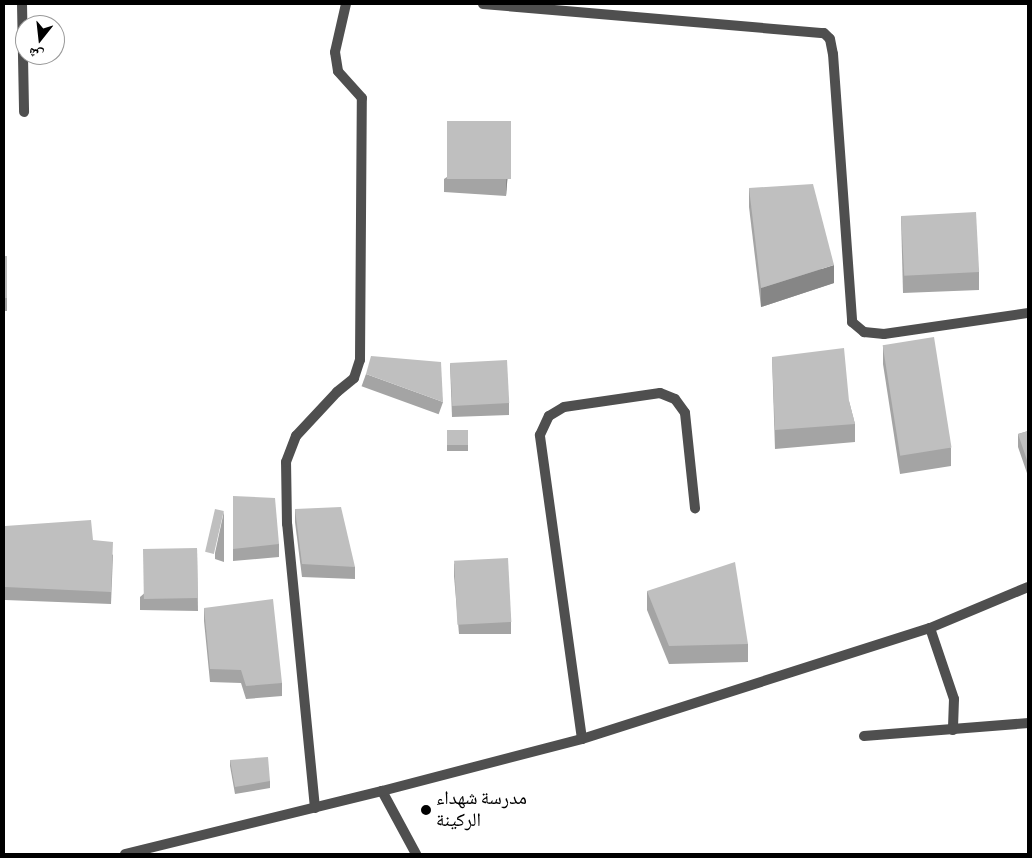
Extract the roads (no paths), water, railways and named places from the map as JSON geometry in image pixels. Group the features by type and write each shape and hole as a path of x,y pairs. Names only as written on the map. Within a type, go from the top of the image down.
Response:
{"street":[{"path":"22,4 24,112"},
{"path":"315,808 287,524 286,462 296,436 336,392 354,378 360,360 362,98 338,71 335,52 346,4"},
{"path":"483,4 824,32 830,39 833,54 852,322 864,332 884,334 1028,313"},
{"path":"582,739 540,435 549,416 564,406 660,393 675,400 685,413 695,508"},
{"path":"125,854 315,808 582,739 930,628 1028,587"},
{"path":"930,628 954,699 953,730"},
{"path":"864,736 1028,723"},
{"path":"382,791 416,854"}],"place":[{"name":"مدرسة شهداء الركينة","path":"426,810"}]}
